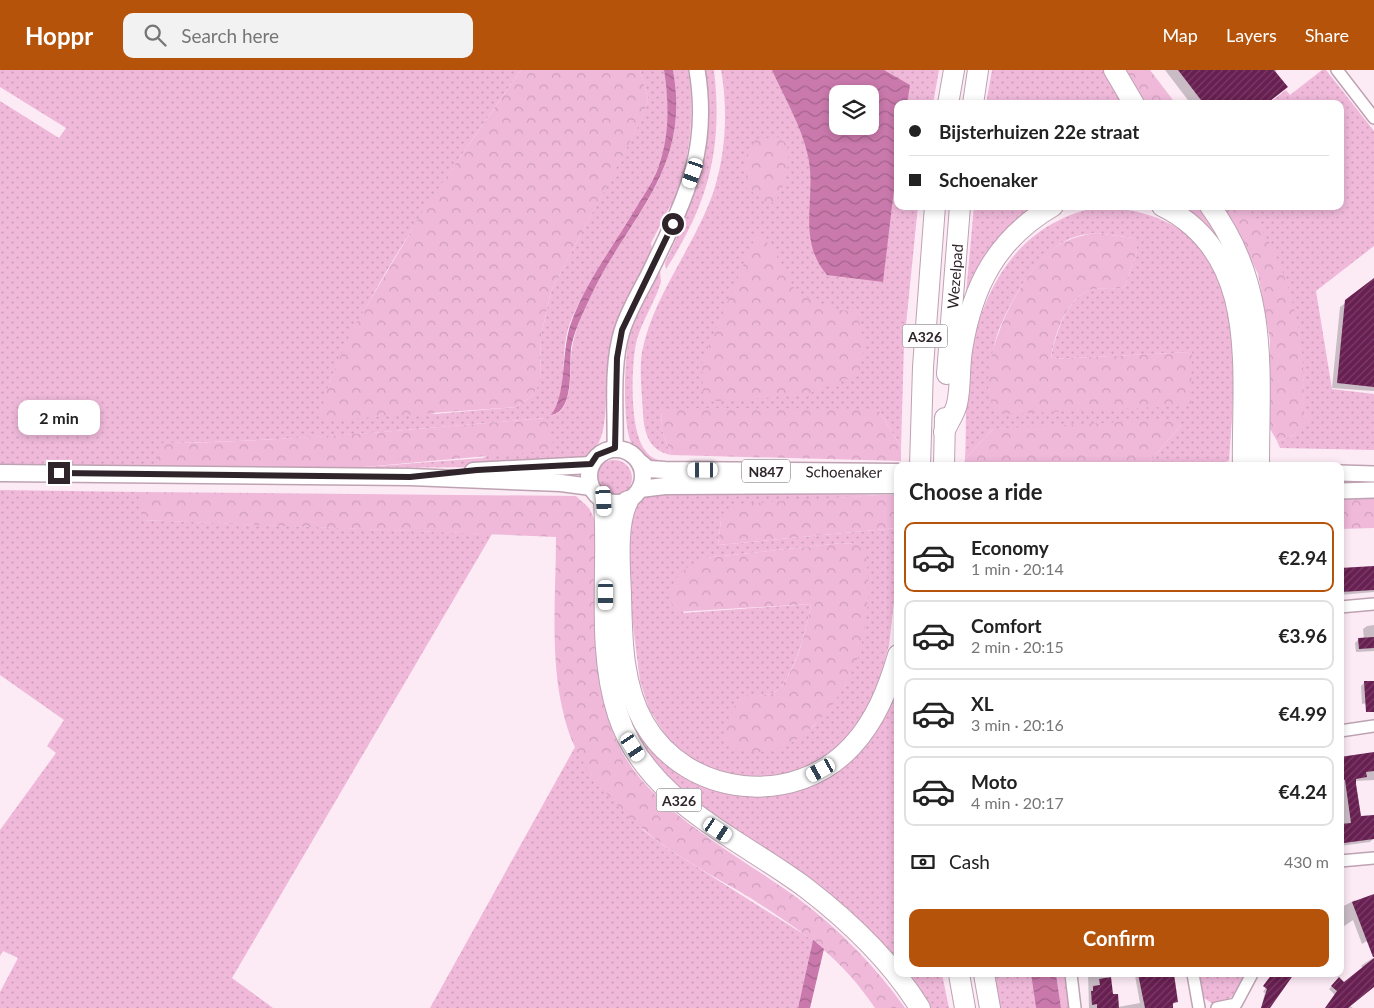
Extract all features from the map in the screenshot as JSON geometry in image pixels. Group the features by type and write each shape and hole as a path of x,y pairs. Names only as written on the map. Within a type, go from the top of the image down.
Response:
{"highway":[{"path":"949,100 954,70"},
{"path":"974,100 978,70"},
{"path":"1114,70 1132,100"},
{"name":"Wezelpad","path":"920,462 923,366 935,210"},
{"name":"Wezelpad","path":"944,462 949,339 960,210"},
{"name":"A326","path":"944,432 957,405 966,328 983,278 1003,246 1020,228 1047,210"},
{"path":"1168,210 1194,226 1210,243 1224,265 1233,288 1241,338 1243,462"},
{"path":"1212,210 1242,261 1255,309 1259,363 1259,462"},
{"name":"A326","path":"597,494 611,688 619,717 633,747 648,770 668,791 704,820 806,888 848,924 894,972"},
{"name":"A326","path":"634,495 623,511 621,562 622,637 626,671 633,700 645,724 662,747 681,764 720,782 742,787 763,788 811,776 832,764 852,746 868,725 882,703 894,667"},
{"name":"A326","path":"897,977 920,1008"},
{"path":"960,977 966,1008"},
{"path":"985,977 990,1008"}],"main road":[{"path":"597,494 588,480 591,464 597,455 615,448 617,358 622,330 680,208 698,155 701,118 697,70"},
{"name":"N847","path":"615,448 628,451 641,463"},
{"path":"634,495 643,472 641,463"},
{"name":"Schoenaker","path":"641,463 648,469 894,478"},
{"name":"N847","path":"410,477 477,470 591,464"},
{"name":"N847","path":"0,473 410,477 561,483 597,494 616,504 634,495"},
{"path":"1344,473 1374,474"},
{"name":"Schoenaker","path":"634,495 664,486 894,478"},
{"path":"1344,491 1374,490"}],"street":[{"path":"1337,70 1374,118"},
{"path":"1344,607 1374,604"},
{"path":"1344,730 1374,726"},
{"path":"1344,861 1374,858"},
{"path":"1071,977 1075,1008"},
{"path":"1194,977 1199,1008"},
{"path":"1217,1008 1236,1004 1250,977"}],"green space":[{"path":"0,70 521,70 442,183 393,261 348,341 329,383 435,414 516,407 532,396 540,382 541,336 551,291 643,116 648,99 640,70 664,70 668,118 667,134 661,160 638,208 581,299 570,323 565,346 560,394 552,415 559,412 568,397 572,348 585,307 603,272 652,193 664,166 673,138 676,106 673,70 688,70 691,121 684,170 675,203 670,206 651,243 652,249 624,305 611,340 607,366 606,409 598,445 583,459 486,467 351,468 483,458 545,418 304,438 159,443 159,468 0,467 0,101 59,138 66,128 0,87"},
{"path":"521,70 640,70 648,99 643,117 551,291 541,336 540,383 532,396 516,407 318,421 329,383 350,334 426,206"},
{"path":"704,70 714,70 716,98 716,124 710,174 693,221 666,269 665,263 694,194 706,145 708,95"},
{"path":"721,70 939,70 934,100 894,100 894,210 918,210 904,344 901,447 878,409 662,409 661,427 671,455 657,450 649,440 644,420 641,374 642,352 655,310 697,230 714,190 721,161 725,115"},
{"path":"992,70 1110,70 1128,100 987,100"},
{"path":"1123,70 1150,70 1173,100 1141,100"},
{"path":"1322,70 1326,70 1374,131 1374,246 1316,291 1332,389 1374,394 1374,450 1280,448 1277,441 1295,435 1304,413 1303,371 1297,322 1272,250 1248,210 1344,210 1344,100 1273,100 1286,90 1290,95"},
{"path":"777,137 787,144 788,160 786,174 775,203 765,202 746,187 746,157 755,140"},
{"path":"974,210 1037,210 965,305"},
{"path":"1088,210 1118,210 1149,215 1185,233 1209,260 1224,294 1232,333 1234,374 1229,461 1150,462 1181,425 993,429 965,459 968,372 976,333 984,307 995,283 1009,261 1027,242 1047,227 1071,215","holes":["1097,233 1133,238 1137,251 1125,286 1116,289 1087,291 1073,303 1058,331 1051,359 1192,352 989,376 997,335 1010,306 1028,276 1051,251 1064,242 1078,236"]},
{"path":"1185,210 1209,210 1233,265 1203,225"},
{"path":"1222,210 1249,210 1256,220 1274,251 1293,302 1297,319 1302,355 1304,413 1313,420 1295,435 1277,441 1269,427 1270,340 1258,274 1236,229"},
{"path":"757,233 774,249 796,292 834,309 857,312 865,345 859,374 805,395 703,402 702,362"},
{"path":"1097,233 1133,238 1136,242 1137,251 1125,286 1116,289 1091,290 1079,296 1066,312 1057,331 1051,359 1192,352 1191,403 1183,406 1007,414 997,411 990,398 988,380 997,337 1006,314 1030,273 1044,257 1057,246 1067,241 1076,237"},
{"path":"658,270 660,270 661,282 637,339 633,364 633,396 636,428 640,440 645,450 652,457 668,462 663,466 645,458 632,444 625,407 626,358 630,334"},
{"path":"662,409 878,409 901,447 901,461 671,455 661,427"},
{"path":"546,418 555,450 341,469 159,468 159,443 304,438"},
{"path":"1139,421 1176,421 1181,425 1150,462 964,462 965,459 993,429"},
{"path":"614,460 621,461 627,465 631,471 631,485 627,491 621,495 614,496 607,495 601,491 597,485 596,478 597,471 601,465 607,461"},
{"path":"722,489 774,494 878,495 813,500 721,520 718,545 894,528 894,602 889,645 876,694 860,724 824,760 802,773 747,782 688,759 667,738 649,709 640,681 629,594 628,517 648,495","holes":["841,543 856,544 868,599 857,659 845,685 814,726 792,742 723,740 739,700 773,693 787,678 803,639 811,604 683,613 704,558"]},
{"path":"0,490 141,492 142,520 492,534 232,978 273,1008 0,1008 0,992 18,958 3,951 0,956 0,830 56,753 47,746 64,720 0,675"},
{"path":"141,492 576,496 589,508 596,522 596,634 602,691 608,717 617,742 631,767 650,789 698,830 800,900 829,924 870,964 905,1008 875,1008 848,974 820,946 752,899 683,858 657,840 634,822 594,778 573,743 559,693 555,641 556,537 141,520"},
{"path":"894,495 894,528 718,545 721,520 725,510 739,504"},
{"path":"1344,498 1374,498 1374,528 1344,529"},
{"path":"841,543 856,544 864,550 868,575 868,605 861,648 850,676 841,692 817,723 786,745 769,751 751,752 725,743 723,740 733,709 740,699 748,695 771,694 782,685 789,675 799,651 811,604 676,612 671,595 676,579 688,567 704,558"},
{"path":"894,682 894,968 673,791 627,721 625,698 709,787 829,775"},
{"path":"575,747 592,775 643,830 670,850 813,940 798,1008 430,1008"},
{"path":"903,977 943,977 949,1008 925,1008"},
{"path":"994,977 1031,977 1036,1008 999,1008"},
{"path":"1056,977 1064,977 1069,1008 1061,1008"},
{"path":"1200,977 1243,977 1234,995 1230,998 1213,1004 1204,998"}],"water":[{"path":"664,70 673,70 676,106 673,138 664,167 652,194 603,272 585,308 571,348 567,397 564,406 559,412 551,415 556,406 562,384 568,334 577,308 592,278 654,178 662,156 667,119"},
{"path":"772,70 884,70 910,85 908,100 894,100 894,189 883,282 827,275 818,261 812,247 810,232 810,171 805,145 797,123"},
{"path":"813,940 824,949 810,1008 798,1008"},
{"path":"1031,977 1056,977 1061,1008 1036,1008"}],"building":[{"path":"1178,70 1274,70 1288,87 1271,100 1201,100"},
{"path":"1374,278 1374,387 1337,383 1345,300"},
{"path":"1374,566 1374,590 1344,592 1344,568"},
{"path":"1374,637 1374,648 1359,649 1358,638"},
{"path":"1364,681 1374,681 1374,712 1366,712"},
{"path":"1374,752 1374,771 1366,772 1367,777 1356,779 1356,784 1361,816 1374,815 1374,839 1344,843 1344,824 1351,823 1344,780 1344,756"},
{"path":"1374,894 1374,957 1373,957 1352,902"},
{"path":"1374,958 1374,987 1348,1008 1325,1008 1337,991 1331,986 1339,977 1344,982"},
{"path":"1111,977 1113,994 1118,994 1119,1008 1097,1008 1097,1004 1092,1005 1091,991 1093,991 1093,986 1100,985 1099,979"},
{"path":"1139,977 1174,977 1178,1002 1173,1003 1173,1008 1145,1008"},
{"path":"1270,977 1292,977 1270,1008 1261,1008 1267,989 1263,986"}],"route":[{"path":"59,473 410,477 477,470 574,467 591,464 597,455 615,448 617,358 622,330 673,224"}]}
